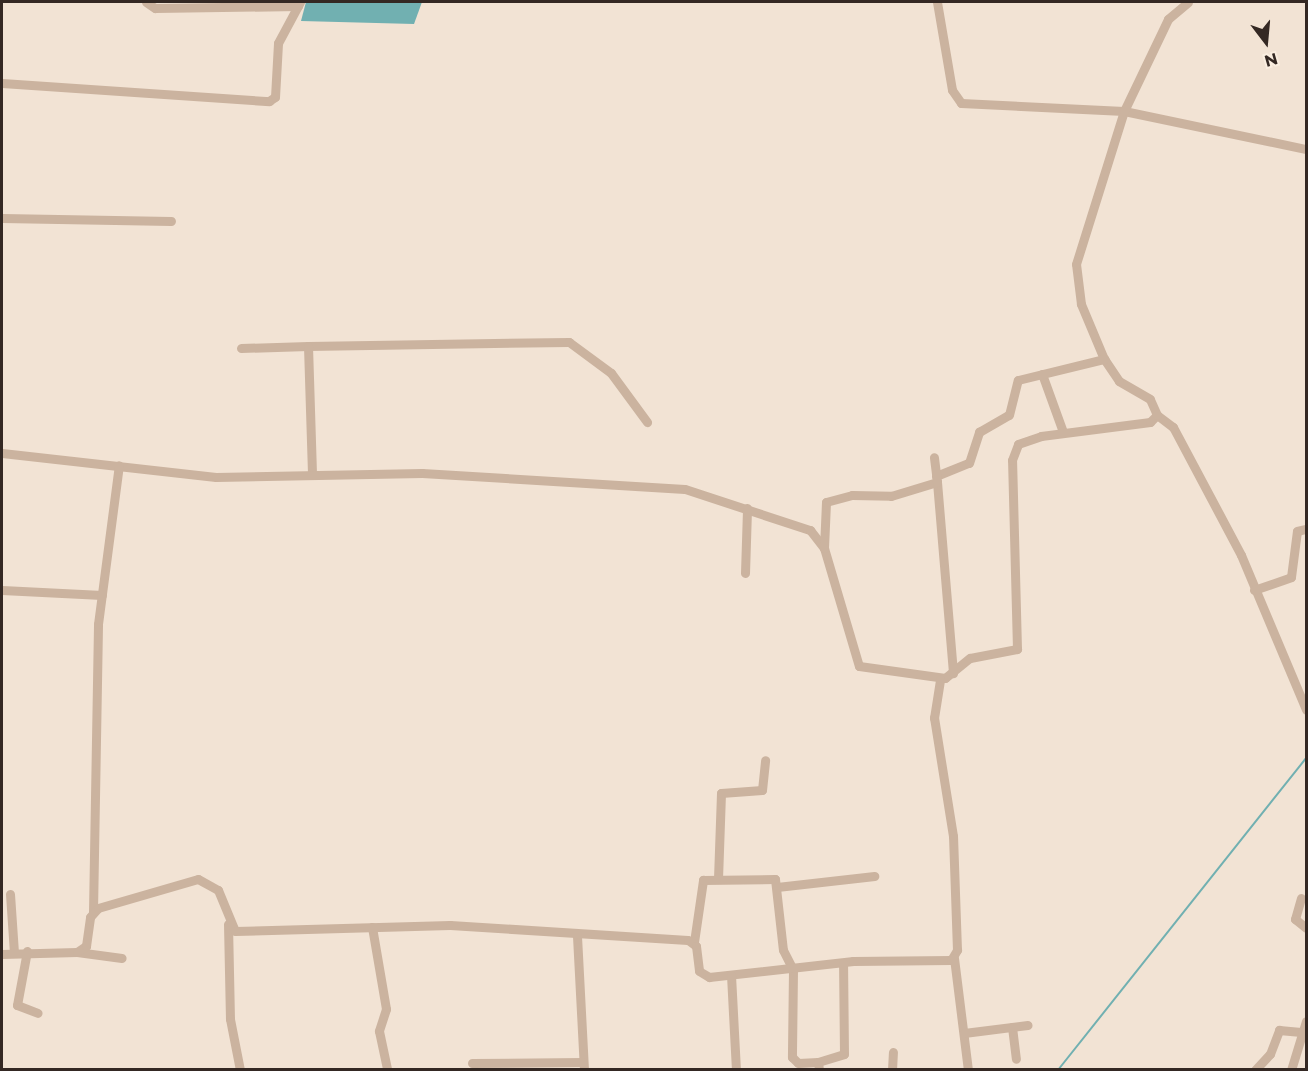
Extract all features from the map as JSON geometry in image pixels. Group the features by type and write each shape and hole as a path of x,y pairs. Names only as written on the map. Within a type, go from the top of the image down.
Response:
{"street":[{"path":"2,83 269,101 275,97 278,43 299,4 155,8 146,2"},
{"path":"937,2 952,90 961,103 1124,111 1306,149"},
{"path":"1172,2 1173,12"},
{"path":"1188,2 1173,12 1124,111 1076,264 1081,304 1104,359 1119,381 1150,399 1157,415 1173,427 1254,590 1306,710"},
{"path":"2,218 171,221"},
{"path":"241,348 569,342 611,373 647,422"},
{"path":"308,346 312,474"},
{"path":"1104,359 1042,374 1014,385 1009,415 979,432 969,464 891,496 852,495 826,502 824,548 858,666 940,679 953,673 970,658 1017,649 1013,452 1028,440 1063,432 1150,422 1157,415"},
{"path":"1042,374 1063,432"},
{"path":"2,453 216,477 422,473 673,487 747,508 810,530 824,548"},
{"path":"934,457 953,673"},
{"path":"77,952 86,946 93,912 102,595 119,465"},
{"path":"745,573 747,508"},
{"path":"1254,590 1291,577 1296,534 1306,529"},
{"path":"2,590 102,595"},
{"path":"940,679 934,718 952,829 954,958 968,1070"},
{"path":"718,879 721,793 762,790 765,760"},
{"path":"777,887 874,876"},
{"path":"843,963 844,1054 818,1066 798,1063 792,1057 793,970 783,950 777,887 771,878 703,880 699,888 694,942 703,975 793,970 843,963 954,958"},
{"path":"93,912 198,879 218,890 228,924 230,1019 240,1070"},
{"path":"10,894 14,952"},
{"path":"1302,898 1295,919 1306,928"},
{"path":"228,924 241,932 450,925 577,936 694,942"},
{"path":"372,927 386,1009 378,1031 387,1070"},
{"path":"472,1063 584,1066 577,936"},
{"path":"27,951 17,1005 38,1013"},
{"path":"2,954 27,951 77,952 122,958"},
{"path":"731,975 736,1070"},
{"path":"1291,1070 1306,1021"},
{"path":"964,1032 1028,1025"},
{"path":"1012,1027 1016,1059"},
{"path":"1255,1070 1272,1050 1279,1029 1301,1032"},
{"path":"892,1070 893,1052"}],"water":[{"path":"306,2 422,2 414,24 301,21"}],"waterway":[{"path":"1058,1070 1306,758"}]}
